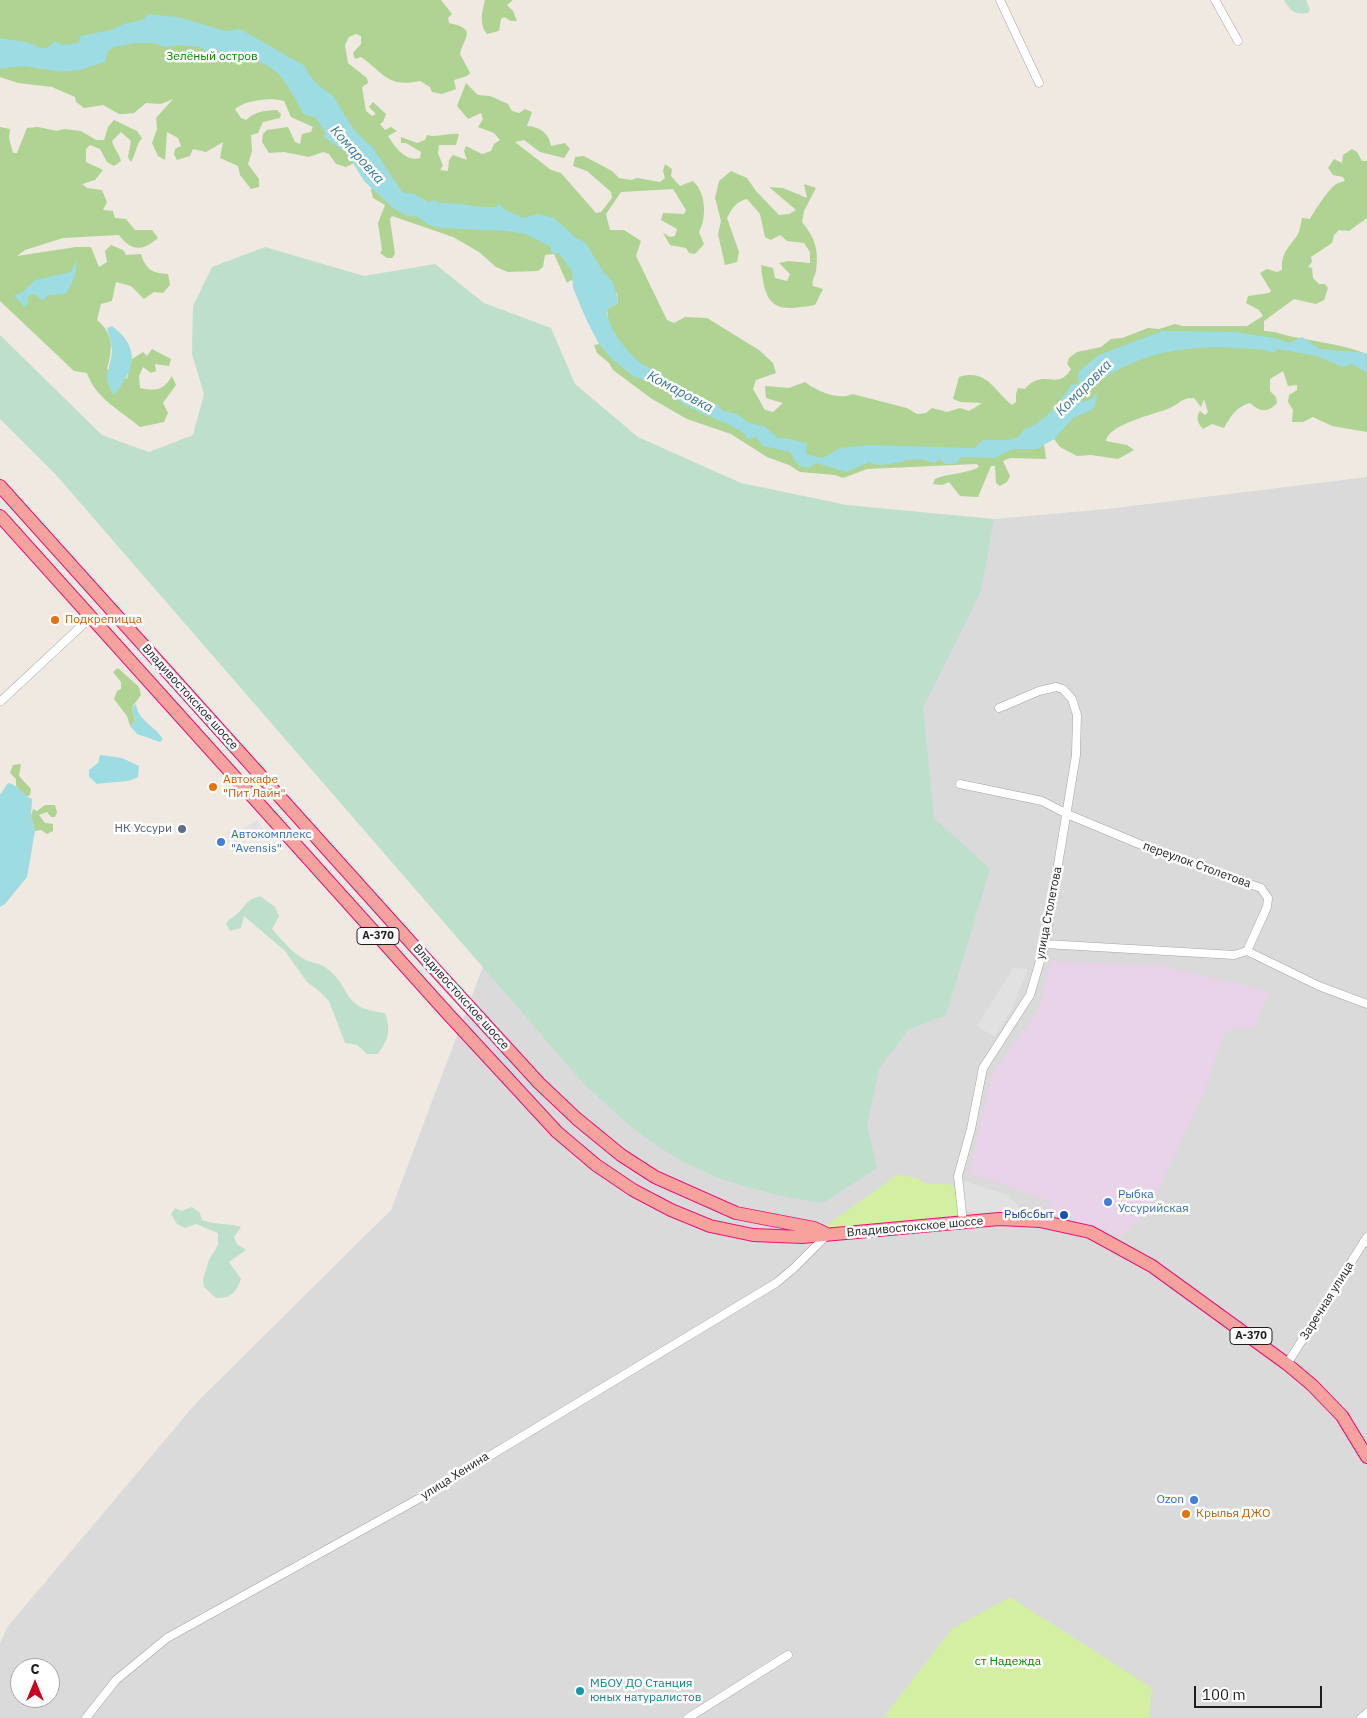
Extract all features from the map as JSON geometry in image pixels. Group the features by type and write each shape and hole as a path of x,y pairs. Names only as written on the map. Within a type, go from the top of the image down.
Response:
{"highway":[{"name":"Владивостокское шоссе","path":"0,486 441,976 553,1096 577,1119 621,1155 655,1177 736,1213 814,1228 827,1234"},
{"name":"Владивостокское шоссе","path":"0,516 442,1007 557,1132 596,1165 633,1190 671,1210 710,1226 753,1235 802,1237 999,1219 1040,1221 1090,1232 1152,1266 1287,1364 1312,1385 1342,1416 1367,1457"},
{"path":"538,1111 552,1109 554,1103 553,1096"}],"street":[{"path":"1000,0 1039,83"},
{"path":"1215,0 1238,41"},
{"path":"1,701 91,617"},
{"name":"улица Столетова","path":"963,1222 958,1176 982,1068 1030,996 1046,944 1077,748 1076,715 1072,699 1063,689 1056,687 1039,691 998,708"},
{"name":"переулок Столетова","path":"960,784 1042,801 1067,814 1156,851 1261,888 1268,898 1267,907 1247,951"},
{"path":"1046,944 1212,955 1234,955 1247,951 1319,986 1367,1004"},
{"name":"улица Хенина","path":"86,1718 116,1680 167,1638 420,1498 776,1283 794,1268 827,1234"},
{"name":"Заречная улица","path":"1287,1364 1367,1237"},
{"path":"688,1718 788,1655"},
{"path":"1361,1718 1367,1713"}],"shaded area":[{"path":"1367,477 1367,1718 0,1718 0,1643 8,1626 197,1402 391,1210 554,778 778,538 1107,509"},
{"path":"257,820 264,830 237,846 231,837"},
{"path":"1051,961 1163,966 1269,991 1254,1028 1225,1031 1204,1092 1153,1202 1122,1236 1050,1215 1049,1201 969,1173 992,1074 1039,1009"},
{"path":"1013,968 1028,969 1011,1011 995,1037 977,1026"},
{"path":"964,1181 1008,1195 1025,1213 965,1212 961,1192"}],"green space":[{"name":"Зелёный остров","path":"0,0 441,0 452,14 448,18 449,23 458,25 466,31 466,38 460,54 470,73 467,76 454,80 456,89 442,94 432,92 430,87 420,81 409,83 393,81 361,57 355,59 353,53 361,44 361,36 356,34 349,37 345,45 348,63 367,78 368,83 362,87 366,111 372,116 376,114 369,107 373,102 386,114 383,122 380,124 385,130 391,127 397,131 388,136 401,153 410,158 420,158 421,152 406,143 401,143 401,137 417,143 425,140 427,135 459,134 456,145 439,145 438,153 443,166 440,170 448,171 449,160 453,155 467,160 464,151 466,146 482,154 491,151 494,144 500,140 494,133 478,127 483,119 481,113 468,119 457,106 466,83 478,95 490,96 508,104 512,111 519,113 525,109 532,112 527,126 536,128 546,134 551,146 565,143 570,149 564,158 540,152 524,140 515,142 551,170 561,173 596,213 601,212 612,198 611,192 587,171 573,166 575,157 584,156 612,171 619,178 631,180 637,178 660,182 665,178 663,171 665,164 672,169 671,176 680,186 693,181 701,192 704,205 702,226 699,232 704,244 695,254 689,253 686,248 670,245 663,233 670,237 675,236 677,229 661,220 663,213 684,214 686,210 673,189 621,192 606,214 610,230 624,230 641,241 636,256 667,320 674,323 685,317 707,318 759,350 773,363 776,373 756,380 753,389 765,410 773,412 783,403 766,398 765,386 789,388 805,382 815,389 835,396 852,394 907,408 917,414 926,413 932,408 947,412 960,408 969,411 982,403 961,402 953,399 959,377 969,375 984,378 1012,405 1016,402 1018,388 1025,389 1038,380 1061,379 1071,369 1067,364 1069,358 1077,352 1101,347 1111,339 1122,338 1148,328 1159,329 1175,324 1183,326 1247,326 1263,316 1259,310 1246,303 1248,296 1269,293 1271,291 1260,273 1267,269 1277,272 1282,270 1284,254 1298,234 1302,218 1310,219 1331,188 1345,181 1343,177 1333,175 1328,168 1334,159 1342,163 1343,155 1352,149 1357,152 1362,161 1367,161 1367,218 1349,231 1339,230 1334,235 1332,243 1311,257 1312,262 1308,267 1312,268 1313,278 1319,284 1325,284 1328,288 1324,300 1316,304 1294,299 1264,321 1264,331 1341,346 1367,354 1367,432 1332,426 1313,417 1303,422 1292,422 1293,410 1288,402 1289,395 1297,390 1297,385 1288,386 1283,371 1270,379 1270,391 1276,397 1277,403 1274,406 1267,410 1260,410 1250,403 1245,404 1234,413 1224,428 1212,424 1203,429 1197,418 1200,411 1205,415 1208,412 1204,399 1201,407 1194,398 1187,398 1170,408 1123,425 1109,435 1106,441 1127,445 1134,450 1118,459 1091,455 1077,456 1060,447 1054,439 1044,444 1046,459 1010,458 1003,461 1010,476 1007,482 1000,486 996,483 995,466 991,466 978,497 960,496 949,482 942,485 933,484 935,479 974,469 979,467 977,464 867,469 843,478 835,475 800,472 789,465 767,457 731,434 687,419 652,399 613,370 609,363 597,353 594,345 599,344 609,326 607,309 618,303 617,293 571,280 567,283 554,254 545,255 543,267 538,271 508,272 496,267 479,252 453,237 392,216 390,219 395,254 392,258 387,258 380,253 382,250 378,223 385,205 373,198 371,190 382,165 374,153 346,167 336,164 329,154 323,152 309,157 284,152 269,153 262,142 263,134 267,130 288,127 295,142 300,144 302,134 311,132 313,127 291,117 284,101 272,99 258,100 245,103 235,109 241,118 246,120 264,111 277,110 281,114 280,118 263,122 258,133 251,135 252,151 248,164 259,179 259,187 251,189 240,175 238,166 220,158 223,142 206,152 193,149 190,156 177,160 174,154 175,149 181,146 178,138 167,132 165,160 158,156 152,143 157,129 156,118 173,99 161,104 146,103 134,113 119,114 103,105 84,108 76,102 75,97 52,87 18,83 0,77"},
{"path":"485,0 513,0 507,5 513,11 517,21 511,21 504,17 501,19 499,31 487,34 482,22"},
{"path":"1284,0 1306,0 1310,9 1308,13 1296,13 1288,7"},
{"path":"114,120 137,131 142,138 133,159 131,162 128,157 131,141 121,132 112,141 121,161 114,166 107,162 100,149 90,145 86,149 86,162 103,170 95,180 82,184 87,188 102,190 107,202 103,210 113,211 115,218 126,219 135,230 152,230 158,238 147,246 137,248 132,247 119,235 63,238 25,250 17,256 76,247 91,247 99,267 107,262 105,251 111,245 123,250 126,255 141,254 150,270 168,274 170,285 163,293 154,292 144,299 131,286 116,282 112,301 101,304 97,320 107,331 111,342 107,369 127,379 132,359 143,352 147,356 152,349 171,359 169,366 155,364 156,371 151,373 143,367 139,376 140,388 159,389 172,376 176,385 163,403 168,413 164,422 140,427 102,397 87,373 74,371 0,301 0,127 10,129 9,138 13,153 17,153 27,128 38,127 57,131 64,129 81,131 96,140 104,140 108,127"},
{"path":"731,171 747,178 756,191 779,215 789,214 796,210 769,187 783,188 807,198 804,184 816,188 804,211 802,222 813,239 816,250 817,264 812,282 813,286 823,289 815,305 790,308 781,307 769,299 761,265 773,268 775,278 787,281 790,274 779,263 788,261 810,263 810,252 804,243 787,241 780,235 771,240 765,237 760,214 747,199 740,201 727,218 739,252 737,262 725,265 718,234 721,221 715,198 719,181"},
{"path":"265,247 364,276 435,264 484,303 551,328 575,384 638,437 741,483 847,505 994,519 981,591 923,708 934,818 990,869 946,1015 908,1030 879,1069 867,1125 877,1168 823,1203 757,1190 714,1176 694,1167 646,1137 619,1116 585,1085 57,476 0,419 0,335 102,435 149,452 193,435 204,394 192,354 193,306 212,267"},
{"path":"118,668 139,687 141,695 132,707 135,722 130,726 127,716 114,699 117,691 121,689 121,682 113,672"},
{"path":"21,764 19,776 31,789 30,795 26,797 16,786 16,779 10,773 13,765"},
{"path":"45,805 55,805 57,812 55,817 51,817 47,812 39,815 45,823 53,824 53,831 47,834 41,830 35,831 31,816 33,809 37,811"},
{"path":"260,896 275,907 279,916 272,929 292,950 306,960 325,967 340,982 353,1002 360,1007 385,1013 388,1035 385,1044 378,1054 367,1054 357,1045 345,1043 329,1001 307,982 285,951 244,916 241,928 230,931 226,924 227,922 249,901"},
{"path":"897,1175 913,1177 928,1184 948,1184 956,1187 959,1215 833,1228 826,1226"},
{"path":"192,1207 200,1213 202,1220 241,1227 234,1237 237,1244 246,1250 229,1262 241,1279 235,1291 229,1296 216,1298 204,1287 203,1279 209,1260 218,1245 218,1233 196,1224 185,1228 177,1224 171,1214 175,1208 181,1211"},
{"name":"ст Надежда","path":"1010,1597 1152,1688 1149,1718 883,1718 952,1629"}],"water":[{"name":"Комаровка","path":"149,14 177,17 226,31 240,29 305,66 309,75 318,85 333,96 354,130 373,148 402,192 414,194 429,202 435,200 439,203 489,207 496,207 499,203 507,211 522,218 538,214 554,218 575,237 585,242 604,273 612,282 616,290 618,303 607,309 608,317 616,335 631,354 687,394 718,405 723,411 737,414 749,423 764,426 778,438 807,443 806,454 823,458 840,448 869,445 974,448 983,440 1007,440 1019,437 1023,430 1039,422 1051,411 1072,384 1079,384 1078,372 1099,355 1162,331 1235,332 1275,338 1289,343 1302,337 1320,349 1366,353 1367,373 1352,364 1343,367 1316,356 1278,349 1274,353 1255,349 1184,349 1151,356 1104,378 1087,391 1081,402 1088,401 1097,393 1095,406 1090,411 1073,418 1054,439 1037,449 1013,449 995,458 962,457 955,464 945,464 940,459 934,463 924,460 907,460 884,465 869,462 847,472 816,463 809,468 799,466 790,452 763,446 756,437 747,439 745,434 734,427 691,408 651,383 634,377 611,358 599,344 587,321 573,288 572,272 559,253 554,254 551,251 551,247 525,234 506,231 441,228 429,225 416,216 407,216 393,208 364,181 347,153 324,137 325,132 316,118 304,114 281,77 267,65 243,56 238,58 222,52 208,52 199,47 181,45 165,47 153,43 135,43 114,47 108,51 105,62 80,70 62,72 23,66 0,69 0,38 26,42 43,48 48,47 55,41 62,45 79,43 80,36 111,30 123,24 142,20"},
{"path":"77,260 75,276 66,294 48,295 42,301 35,294 28,296 28,304 24,307 14,295 22,293 35,280 71,272"},
{"path":"112,326 122,334 128,343 132,360 126,377 114,395 107,378 112,352 107,328"},
{"path":"136,704 137,710 143,719 163,739 160,742 137,734 130,726 135,722 132,707"},
{"path":"100,755 122,758 139,766 138,777 123,782 97,784 89,777 89,770 98,763"},
{"path":"8,783 32,799 31,816 35,831 27,877 5,904 0,907 0,795"}],"place":[{"name":"Подкрепицца","path":"55,620"},
{"name":"Автокафе \"Пит Лайн\"","path":"213,787"},
{"name":"НК Уссури","path":"182,829"},
{"name":"Автокомплекс \"Avensis\"","path":"221,842"},
{"name":"Рыбка Уссурийская","path":"1108,1202"},
{"name":"Рыбсбыт","path":"1064,1215"},
{"name":"Ozon","path":"1194,1500"},
{"name":"Крылья ДЖО","path":"1186,1514"},
{"name":"МБОУ ДО Станция юных натуралистов","path":"580,1691"}]}
